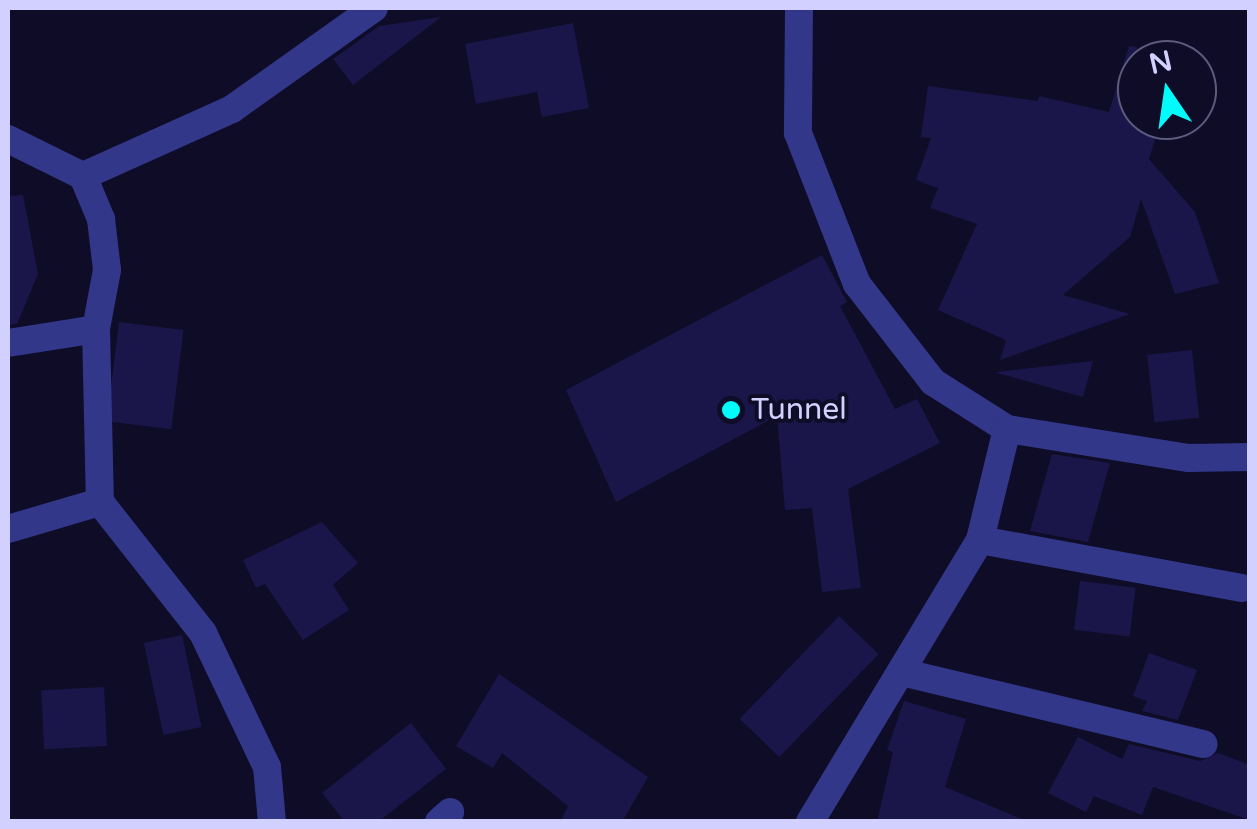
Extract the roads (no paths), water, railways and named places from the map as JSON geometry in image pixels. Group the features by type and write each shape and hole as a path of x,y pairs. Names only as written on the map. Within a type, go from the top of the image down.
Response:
{"street":[{"path":"83,176 232,109 374,8"},
{"path":"799,8 798,132 857,284 933,382 1006,428 1189,458 1250,457"},
{"path":"8,139 83,176 101,219 107,270 96,329 100,502 203,633 267,766 272,822"},
{"path":"8,344 96,329"},
{"path":"810,822 980,540 1006,428"},
{"path":"8,529 100,502"},
{"path":"980,540 1242,588"},
{"path":"900,672 1204,744"}],"place":[{"name":"Tunnel","path":"731,410"}]}
